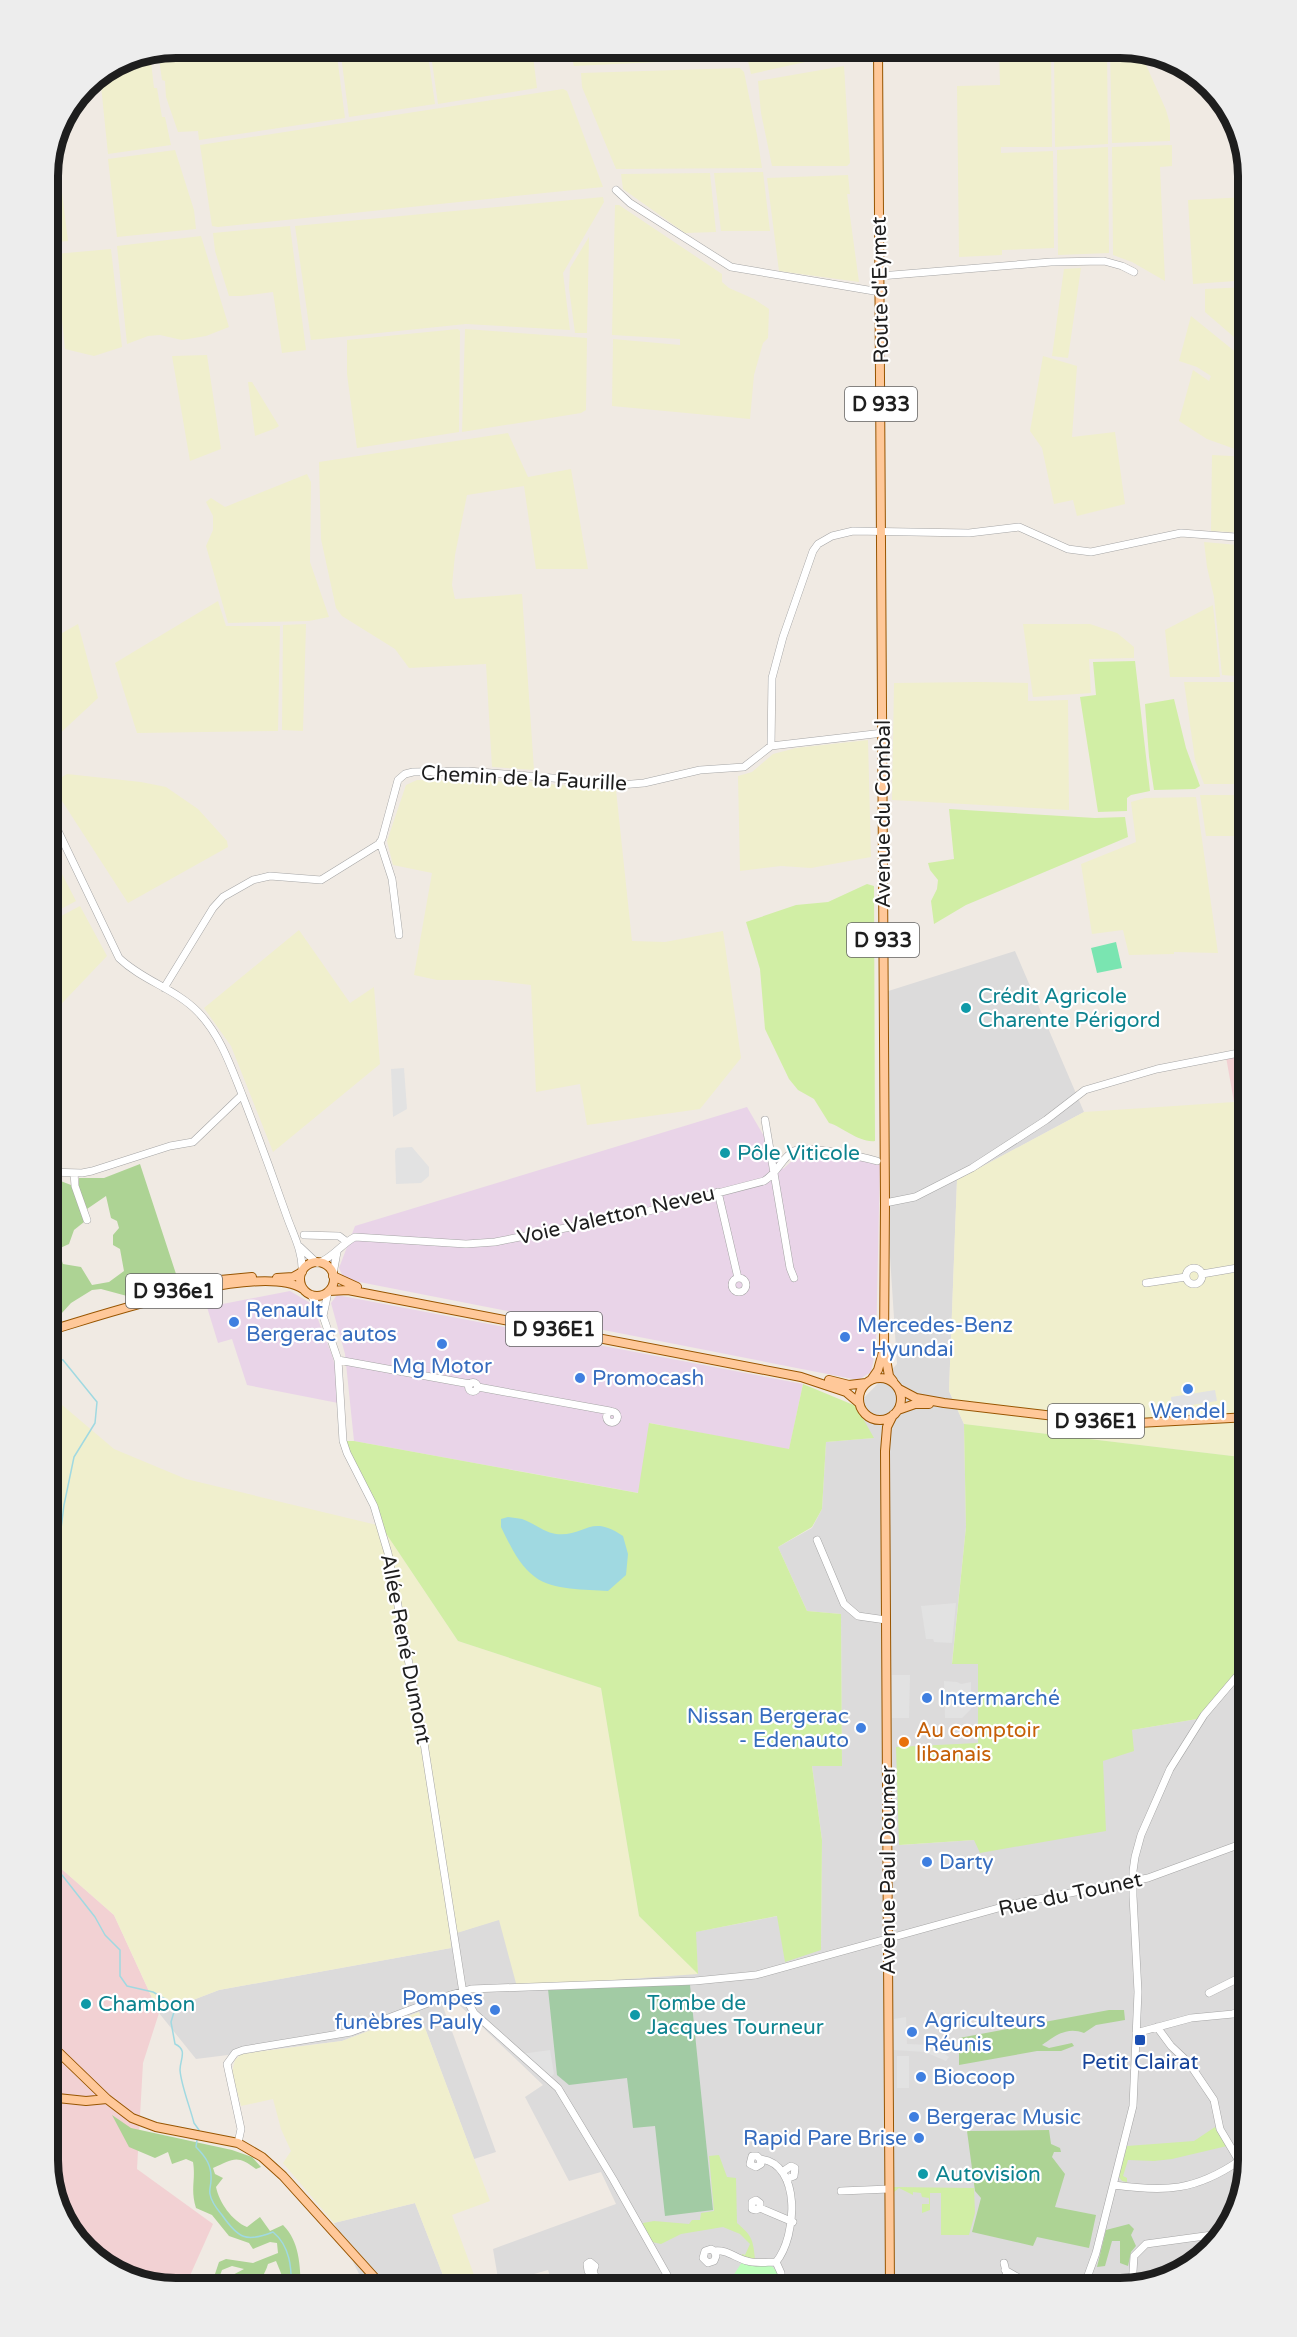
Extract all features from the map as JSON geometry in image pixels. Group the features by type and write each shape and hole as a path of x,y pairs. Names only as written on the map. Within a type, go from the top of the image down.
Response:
{"main road":[{"name":"Route d'Eymet","path":"878,59 882,533"},
{"name":"Avenue du Combal","path":"882,533 884,1348"},
{"path":"317,1263 327,1266 333,1275 333,1284 320,1296 307,1292 300,1281 302,1271 309,1265 317,1263"},
{"name":"D 936e1","path":"58,1326 210,1281 239,1277 293,1277 302,1271"},
{"name":"D 936e1","path":"333,1275 359,1288 511,1317"},
{"name":"D 936e1","path":"58,1326 212,1287 262,1282 293,1284 307,1292"},
{"name":"D 936E1","path":"328,1291 348,1290 791,1375 846,1392 859,1403"},
{"name":"D 936E1","path":"511,1317 781,1369 849,1385 868,1381"},
{"name":"D 933","path":"868,1381 878,1370 884,1348"},
{"name":"D 933","path":"884,1348 889,1376 893,1381"},
{"path":"885,1451 887,1426 896,1413 902,1396 893,1381 882,1377 868,1381 860,1392 859,1403 866,1415 883,1420 896,1413"},
{"name":"D 936E1","path":"899,1389 916,1398 944,1403 1105,1422 1138,1423 1238,1418"},
{"name":"D 936E1","path":"896,1413 915,1404 944,1403"},
{"path":"872,1418 878,1428 885,1451"},
{"name":"Avenue Paul Doumer","path":"885,1451 890,2278"},
{"path":"58,2052 120,2111 143,2124 238,2143 250,2148 278,2171 375,2278"},
{"path":"89,2100 94,2091 92,2084"},
{"path":"58,2098 89,2100 106,2098"}],"street":[{"path":"616,190 630,203 730,267 880,292"},
{"path":"880,276 1051,262 1104,261 1134,272"},
{"path":"883,733 771,746 772,678 783,637 813,551 818,544 842,532 853,531 981,533 1010,527 1019,527 1068,549 1090,552 1181,533 1238,537"},
{"name":"Chemin de la Faurille","path":"380,842 398,780 405,774 413,772 468,771 564,779 608,786 644,783 700,770 744,767 771,746"},
{"path":"59,832 119,958 133,972 182,998 198,1011 224,1049 298,1245 302,1271"},
{"path":"164,988 213,908 223,897 253,880 270,876 321,880 348,865 380,842 392,879 399,935"},
{"path":"885,1203 915,1197 972,1168 1046,1120 1085,1090 1157,1069 1238,1053"},
{"path":"58,1172 92,1171 170,1146 193,1142 242,1095"},
{"path":"765,1120 790,1268 794,1278"},
{"path":"775,1174 787,1156 795,1150 803,1149 875,1160"},
{"path":"74,1173 75,1186 87,1220"},
{"name":"Voie Valetton Neveu","path":"304,1235 339,1236 347,1242 355,1237 367,1237 488,1244 641,1213 764,1180 775,1174"},
{"path":"718,1192 738,1278"},
{"path":"298,1245 317,1263 337,1252 347,1242"},
{"path":"333,1275 337,1252"},
{"path":"1146,1283 1186,1277 1186,1272 1191,1268 1198,1269 1202,1274 1238,1268"},
{"path":"323,1316 328,1291"},
{"name":"Allée René Dumont","path":"307,1292 323,1316 338,1360 343,1441 346,1453 374,1506 381,1527 424,1743 463,1990 474,2013 558,2088 669,2278"},
{"path":"338,1360 470,1384 470,1390 474,1392 478,1387 610,1412"},
{"path":"817,1540 844,1604 858,1616 886,1620"},
{"path":"1087,2278 1096,2253 1133,2106 1138,1967 1133,1871 1142,1835 1170,1769 1204,1715 1238,1675"},
{"name":"Rue du Tounet","path":"238,2143 240,2129 227,2064 235,2053 243,2050 351,2032 463,1990 490,1987 727,1979 756,1975 1013,1904 1133,1881 1186,1865 1238,1845"},
{"path":"1209,1994 1238,1979"},
{"path":"1136,2032 1191,2018 1238,2012"},
{"path":"1157,2027 1171,2046 1189,2063 1214,2100 1220,2128 1238,2159"},
{"path":"760,2159 768,2159 784,2176 790,2191 793,2222 789,2237 777,2262 781,2278"},
{"path":"1114,2185 1156,2189 1174,2188 1215,2176 1238,2162"},
{"path":"841,2190 889,2189"},
{"path":"760,2208 793,2222"},
{"path":"1133,2277 1134,2256 1146,2244 1211,2235"},
{"path":"714,2251 725,2251 744,2261 777,2262"},
{"path":"1004,2267 1007,2278"},
{"path":"593,2271 596,2278"}],"shaded area":[{"path":"1015,951 1084,1112 957,1180 949,1391 964,1424 966,1527 952,1663 978,1664 978,1743 900,1845 974,1840 1103,1761 1132,1730 1197,1719 1238,1670 1238,2160 1232,2198 1219,2226 1192,2254 1166,2270 1128,2278 551,2278 548,2270 520,2278 498,2278 493,2249 616,2204 601,2172 569,2181 525,2097 543,2085 454,2000 442,2004 496,2152 474,2159 419,2012 342,2041 196,2059 159,2013 219,1990 451,1948 450,1935 500,1919 698,1974 695,1932 778,1916 821,1950 822,1840 812,1766 842,1766 841,1614 807,1611 778,1547 812,1528 822,1509 826,1442 873,1438 856,1406 897,1364 884,1164 882,993"},
{"path":"1238,1056 1238,1124 1226,1057"},
{"path":"404,1068 407,1109 393,1117 391,1069"},
{"path":"747,1107 783,1169 793,1160 806,1156 880,1160 876,1348 871,1372 858,1380 344,1279 339,1268 355,1226"},
{"path":"412,1147 429,1167 429,1176 421,1183 396,1184 395,1151 397,1148"},
{"path":"290,1291 312,1304 339,1380 338,1403 247,1385 232,1339 218,1343 207,1307"},
{"path":"337,1295 803,1384 789,1450 650,1423 639,1493 354,1441 345,1354 331,1303"},
{"path":"1215,1390 1217,1401 1172,1408 1171,1397"},
{"path":"956,1603 952,1643 926,1639 921,1606"},
{"path":"892,1675 910,1675 909,1718 892,1718"},
{"path":"944,1681 961,1684 971,1682 971,1709 962,1718 945,1718"},
{"path":"58,1866 114,1915 159,2013 143,2063 137,2169 213,2224 189,2278 169,2278 131,2270 117,2263 93,2244 74,2220 67,2206 58,2160"},
{"name":"Agriculteurs Réunis","path":"906,2017 907,2044 932,2045 949,2057 946,2061 925,2052 894,2050 894,2019"},
{"path":"550,2050 554,2074 549,2079 520,2054"},
{"path":"897,2056 909,2056 909,2088 897,2088"},
{"path":"415,2203 444,2278 356,2278 360,2276 334,2223"}],"green space":[{"path":"176,58 337,58 345,118 199,140 198,131 178,132 166,97 165,81 162,80 159,60"},
{"path":"341,58 428,58 435,104 349,117"},
{"path":"431,58 533,58 537,88 438,104"},
{"path":"572,58 728,59 574,66"},
{"path":"747,59 820,59 751,74"},
{"path":"999,59 1051,59 1052,147 1001,147 1001,153 1053,151 1054,248 1002,250 1002,255 959,257 957,86 1000,85"},
{"path":"1054,59 1107,59 1108,144 1055,147"},
{"path":"1110,59 1144,61 1166,110 1170,124 1170,141 1112,143"},
{"path":"151,62 154,88 157,88 162,117 165,117 171,145 108,154 101,86 131,67"},
{"path":"844,66 850,163 847,166 772,166 761,113 758,81"},
{"path":"740,68 744,72 762,168 616,169 582,87 581,73"},
{"path":"563,89 567,91 603,187 212,226 200,145"},
{"path":"1172,145 1172,166 1160,167 1165,281 1132,262 1113,255 1112,147"},
{"path":"1108,147 1109,253 1058,255 1057,150"},
{"path":"175,150 194,210 196,229 117,237 108,159"},
{"path":"59,169 68,241 59,242"},
{"path":"763,172 770,231 721,231 714,173"},
{"path":"710,173 716,232 685,233 623,189 621,174"},
{"path":"848,175 850,194 847,194 859,282 779,271 767,178"},
{"path":"603,197 604,202 563,273 570,330 466,324 311,340 295,226"},
{"path":"1238,198 1238,281 1193,284 1188,200"},
{"path":"615,205 619,205 722,274 722,282 729,288 754,299 769,309 768,338 763,343 754,375 750,419 612,406 613,339 680,345 680,339 612,335"},
{"path":"290,226 306,350 282,353 273,292 229,296 215,251 213,233"},
{"path":"201,236 229,327 206,336 182,340 160,335 148,336 127,344 117,246"},
{"path":"589,237 587,333 575,333 569,288 570,268"},
{"path":"111,249 122,347 94,356 65,349 59,291 59,254"},
{"path":"1081,268 1068,358 1052,356 1064,269"},
{"path":"1238,288 1238,340 1205,312 1205,289"},
{"path":"1191,316 1238,354 1238,450 1207,439 1179,421 1193,370 1209,381 1211,376 1197,367 1179,361"},
{"path":"458,329 460,331 459,432 357,448 347,374 347,340"},
{"path":"465,329 587,338 586,410 581,413 462,432"},
{"path":"207,355 221,449 190,461 172,356"},
{"path":"1043,356 1077,366 1072,437 1115,432 1125,504 1077,516 1073,500 1054,504 1042,448 1030,431"},
{"path":"248,382 252,382 279,426 255,436"},
{"path":"508,433 528,477 571,469 588,569 536,569 524,486 467,495 455,555 452,585 455,599 522,594 534,770 492,767 486,664 409,668 395,649 342,616 336,608 321,539 319,462"},
{"path":"1212,455 1238,456 1238,532 1211,531"},
{"path":"307,474 311,482 310,562 329,617 309,621 228,623 206,546 213,530 213,516 206,502 211,498 225,507"},
{"path":"1204,542 1238,545 1238,676 1222,675 1214,597"},
{"path":"218,601 226,626 280,626 278,731 137,733 115,663"},
{"path":"1213,605 1220,677 1170,677 1165,630"},
{"path":"78,624 98,698 59,735 59,635"},
{"path":"306,624 303,731 282,730 283,625"},
{"path":"1023,624 1090,624 1117,633 1134,647 1134,658 1089,659 1091,693 1033,697"},
{"path":"1135,661 1150,791 1127,798 1127,811 1098,812 1080,697 1096,695 1093,662"},
{"path":"1184,682 1238,682 1238,784 1204,784 1195,760"},
{"path":"894,683 1028,683 1028,701 1068,700 1069,810 892,800"},
{"path":"1174,699 1186,748 1200,786 1195,789 1154,790 1145,704"},
{"path":"868,740 871,857 811,868 781,866 740,871 738,776 752,772 773,754 796,748"},
{"path":"67,774 166,787 198,809 227,841 228,847 128,903 59,796 59,779"},
{"path":"417,780 527,782 616,790 632,941 665,942 723,931 741,1058 700,1109 587,1125 580,1084 536,1092 531,985 491,980 437,980 414,975 432,873 393,865 387,841 406,785"},
{"path":"1200,795 1238,795 1238,836 1206,836"},
{"path":"1196,797 1218,953 1174,952 1174,954 1129,955 1123,930 1092,934 1081,864 1136,842 1131,802 1145,798"},
{"path":"949,809 1095,818 1125,817 1128,837 966,905 934,924 931,901 937,889 938,880 930,870 928,863 954,859"},
{"path":"59,868 76,901 59,910"},
{"path":"867,884 874,886 875,1141 863,1140 829,1123 814,1099 798,1090 789,1079 765,1029 760,969 746,922 796,905 828,902"},
{"path":"80,906 107,956 59,1007 59,917"},
{"path":"299,930 350,1003 374,987 380,1064 273,1152 231,1046 204,1008"},
{"path":"1116,942 1122,968 1097,973 1091,948"},
{"path":"1238,1102 1238,1457 964,1424 949,1391 957,1180 1084,1112"},
{"path":"140,1164 177,1277 127,1296 101,1289 92,1290 71,1303 61,1314 58,1313 58,1250 63,1264 81,1267 92,1285 109,1282 124,1271 120,1249 113,1245 113,1235 119,1228 117,1221 111,1218 106,1196 87,1209 79,1188 79,1178 104,1178"},
{"path":"58,1180 71,1185 84,1222 74,1230 69,1244 58,1249"},
{"path":"803,1384 856,1406 874,1438 826,1442 822,1509 812,1527 778,1547 807,1611 841,1614 842,1766 812,1766 822,1840 821,1950 785,1962 777,1916 696,1932 698,1974 639,1916 601,1688 458,1641 381,1526 343,1441 354,1441 638,1493 649,1423 789,1449"},
{"path":"58,1402 114,1449 186,1479 381,1526 458,1641 601,1688 639,1916 698,1974 517,1987 499,1920 450,1935 451,1948 219,1990 159,2013 114,1915 58,1866"},
{"path":"964,1424 1238,1457 1238,1670 1197,1719 1132,1730 1134,1751 1103,1761 1106,1831 980,1853 974,1840 899,1845 896,1747 978,1743 978,1664 952,1664 966,1527"},
{"path":"690,1985 713,2210 665,2216 655,2126 633,2128 627,2078 569,2085 557,2075 548,1989"},
{"path":"1109,2010 1124,2010 1125,2020 1096,2025 1084,2033 1067,2031 1042,2045 1049,2048 1072,2043 1074,2046 1061,2051 1037,2051 959,2065 959,2038"},
{"path":"419,2012 490,2201 452,2215 474,2275 464,2278 444,2278 415,2203 334,2223 283,2163 291,2151 281,2129 273,2099 241,2106 232,2072 235,2060 241,2054 342,2041"},
{"path":"112,2115 131,2128 232,2150 252,2157 261,2167 256,2169 244,2161 235,2160 213,2168 215,2174 223,2178 216,2187 218,2193 231,2216 247,2227 260,2217 270,2231 283,2225 296,2247 300,2278 283,2278 276,2261 268,2264 262,2278 227,2278 244,2269 232,2266 222,2270 219,2278 214,2278 219,2262 226,2259 253,2263 278,2253 277,2243 270,2242 253,2249 249,2243 229,2236 212,2215 196,2208 193,2195 193,2162 186,2159 172,2164 168,2152 155,2158 129,2147"},
{"path":"1215,2127 1227,2146 1172,2159 1128,2160 1123,2176 1127,2178 1127,2182 1122,2181 1119,2177 1127,2146 1194,2141"},
{"path":"1049,2130 1051,2144 1060,2148 1061,2152 1054,2152 1052,2157 1065,2174 1055,2207 1096,2215 1089,2248 1037,2237 1033,2246 972,2232 981,2198 975,2191 967,2131"},
{"path":"719,2155 727,2177 736,2178 737,2223 751,2238 755,2259 741,2257 742,2254 745,2255 750,2244 740,2234 723,2227 681,2234 661,2244 652,2242 643,2226 643,2223 654,2221 689,2224 692,2220 700,2220 701,2213 714,2211 709,2156"},
{"path":"893,2187 974,2188 975,2213 969,2235 941,2235 941,2193 930,2193 930,2210 922,2213 922,2204 929,2204 929,2198 922,2197 921,2193 913,2192 913,2195 899,2188 894,2192"},
{"path":"1129,2224 1134,2229 1131,2235 1136,2246 1131,2252 1128,2266 1120,2263 1120,2241 1112,2241 1105,2266 1097,2267 1106,2230"},
{"path":"742,2262 771,2265 778,2273 776,2278 733,2278"}],"water":[{"path":"508,1517 522,1519 556,1534 566,1534 595,1526 612,1529 623,1536 628,1554 626,1575 608,1591 570,1588 542,1582 524,1567 511,1547 501,1527 501,1519"}],"waterway":[{"path":"58,1359 63,1360 97,1402 95,1423 74,1457 64,1505 58,1550"},
{"path":"58,1872 95,1917 105,1935 120,1950 120,1976 127,1986 153,1992 172,2003 174,2012 171,2022 175,2044 182,2052 180,2070 182,2082 194,2123 199,2130"},
{"path":"197,2140 196,2147 209,2166 210,2192 214,2205 233,2229 243,2236 249,2238 273,2232 283,2244 289,2258 291,2278"}],"place":[{"name":"Crédit Agricole Charente Périgord","path":"966,1008"},
{"name":"Pôle Viticole","path":"725,1153"},
{"name":"Renault Bergerac autos","path":"234,1322"},
{"name":"Mercedes-Benz - Hyundai","path":"845,1337"},
{"name":"Mg Motor","path":"442,1344"},
{"name":"Promocash","path":"580,1378"},
{"name":"Wendel","path":"1188,1389"},
{"name":"Intermarché","path":"927,1698"},
{"name":"Nissan Bergerac - Edenauto","path":"861,1728"},
{"name":"Au comptoir libanais","path":"904,1742"},
{"name":"Darty","path":"927,1862"},
{"name":"Chambon","path":"86,2004"},
{"name":"Pompes funèbres Pauly","path":"495,2010"},
{"name":"Tombe de Jacques Tourneur","path":"635,2015"},
{"name":"Agriculteurs Réunis","path":"912,2032"},
{"name":"Petit Clairat","path":"1140,2040"},
{"name":"Biocoop","path":"921,2077"},
{"name":"Bergerac Music","path":"914,2117"},
{"name":"Rapid Pare Brise","path":"919,2138"},
{"name":"Autovision","path":"923,2174"}]}
